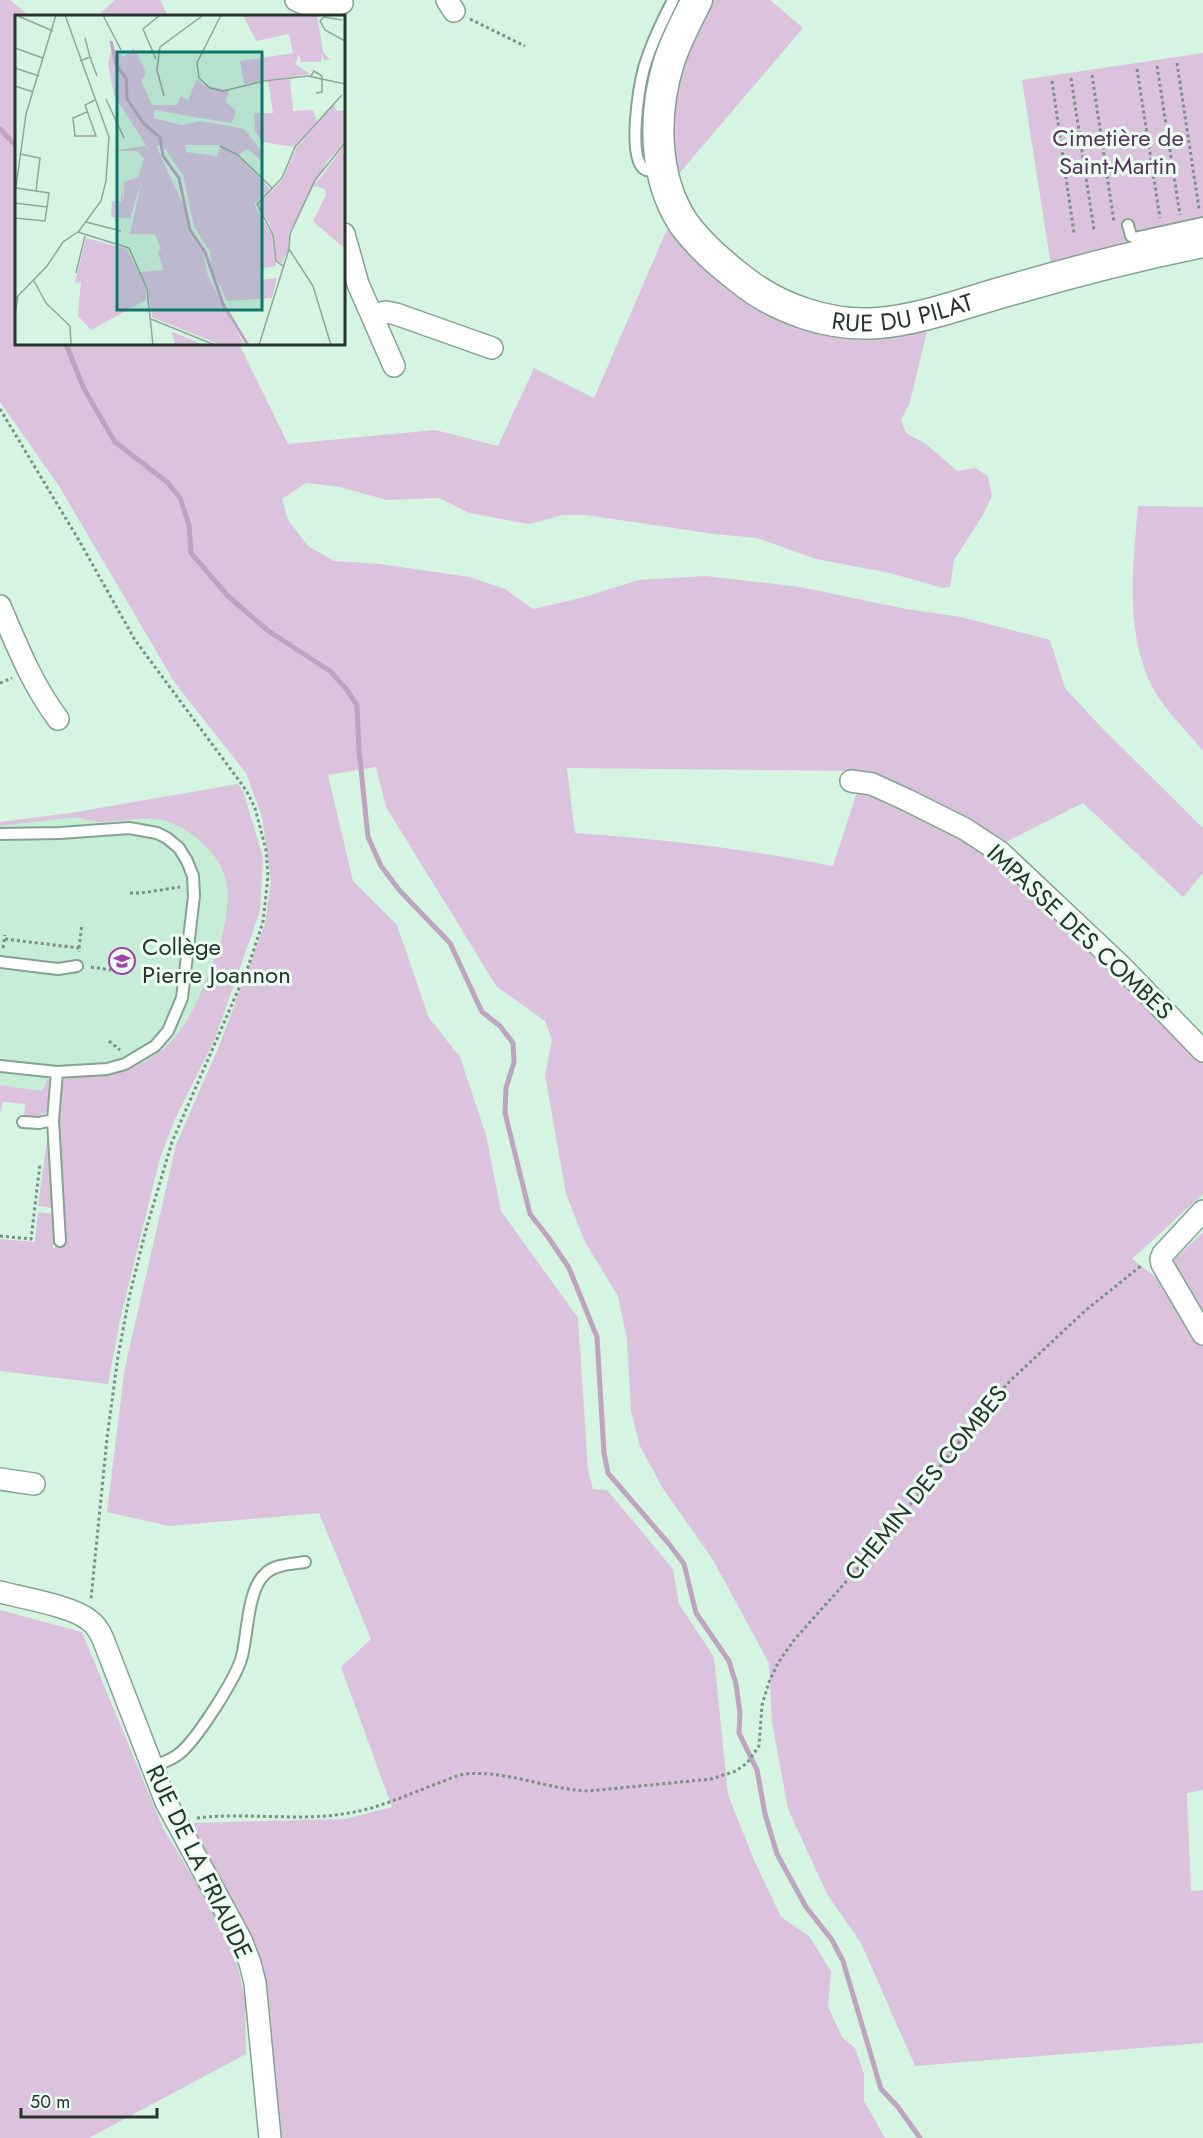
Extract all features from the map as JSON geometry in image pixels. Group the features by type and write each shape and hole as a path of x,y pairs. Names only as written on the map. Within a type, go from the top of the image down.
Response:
{"main road":[{"name":"RUE DU PILAT","path":"697,0 669,61 661,94 659,127 662,169 666,185 683,222 699,243 750,287 775,302 807,314 843,321 876,323 915,317 1104,264 1203,242"}],"street":[{"path":"296,0 308,6 320,8 342,6"},
{"path":"296,0 303,15"},
{"path":"345,238 358,284 394,366"},
{"path":"372,315 386,312 396,314 492,348"},
{"path":"0,606 26,669 58,719"},
{"name":"IMPASSE DES COMBES","path":"851,781 872,784 907,800 965,829 1000,852 1123,968 1203,1051"},
{"path":"1203,1211 1161,1259 1203,1334"},
{"path":"0,1479 34,1484"},
{"path":"0,1592 62,1608 88,1618"},
{"name":"RUE DE LA FRIAUDE","path":"88,1618 98,1629 110,1654 152,1767 177,1825 241,1940 250,1963 255,1983 270,2138"}],"lane":[{"path":"662,169 650,171 642,167 638,160 636,123 644,70 656,34 673,0"},
{"path":"1128,225 1131,236 1135,238 1203,223"},
{"path":"0,834 144,829 167,838 187,861 193,876 194,896 182,998 168,1032 155,1046 125,1064 89,1072 57,1072 0,1066"},
{"path":"0,962 58,969 77,966"},
{"path":"57,1072 53,1120 60,1240"},
{"path":"23,1122 53,1120"},
{"path":"152,1767 175,1756 195,1738 234,1674 242,1658 257,1585 266,1573 276,1567 305,1562"}],"path":[{"path":"451,6 525,46"},
{"path":"1177,63 1199,211"},
{"path":"1157,66 1180,215"},
{"path":"1137,69 1160,219"},
{"path":"1092,75 1115,227"},
{"path":"1071,78 1094,230"},
{"path":"1052,81 1074,233"},
{"path":"0,409 77,537 135,640 246,790 255,808 266,850 268,876 263,922 247,970 172,1142 129,1298 118,1356 107,1438 94,1580 88,1618"},
{"path":"130,893 193,884"},
{"path":"77,966 82,924"},
{"path":"5,939 37,941 80,948"},
{"path":"98,968 111,970"},
{"path":"0,1236 31,1239 40,1161"},
{"name":"CHEMIN DES COMBES","path":"177,1825 186,1820 201,1818 322,1816 349,1813 374,1807 463,1774 480,1773 589,1791 711,1779 736,1771 747,1763 759,1746 762,1706 769,1682 778,1663 794,1640 877,1547 989,1404 1011,1380 1086,1310 1132,1272 1146,1263 1161,1259"}],"shaded area":[{"name":"Collège Pierre Joannon","path":"238,784 243,791 263,857 260,911 214,1041 174,1119 0,1097 0,822 71,813"}],"green space":[{"path":"0,0 10,0 28,15 15,15 15,345 239,345 288,444 435,430 498,446 534,368 594,398 668,227 673,224 758,303 929,323 910,402 901,420 906,433 926,444 957,471 975,468 988,476 992,496 983,515 954,560 950,587 943,588 890,573 816,559 757,538 586,515 563,515 529,524 469,513 439,498 387,500 340,487 306,483 282,499 288,520 308,546 334,561 380,564 470,577 505,589 533,609 585,597 638,580 706,576 800,587 906,609 961,617 1050,640 1065,688 1203,828 1203,873 1183,897 1083,803 1000,845 948,815 850,771 567,768 575,833 705,845 833,866 856,795 868,789 998,856 1133,986 1203,1061 1203,1194 1132,1259 1162,1282 1203,1345 1203,1790 1187,1793 1191,1891 1203,1890 1203,2043 915,2066 861,1943 827,1894 788,1809 772,1722 769,1663 713,1560 662,1487 640,1446 631,1411 627,1339 618,1296 585,1242 566,1194 545,1075 552,1040 545,1021 497,987 386,807 376,767 328,775 353,881 397,925 429,1018 460,1057 486,1135 501,1211 578,1318 588,1470 593,1489 607,1490 673,1569 679,1604 714,1657 728,1795 754,1860 781,1917 809,1936 831,1971 828,2007 842,2037 855,2048 864,2074 864,2101 885,2138 279,2138 261,1968 188,1832 191,1823 346,1819 392,1807 341,1667 371,1639 319,1513 169,1526 107,1512 125,1367 176,1145 219,1046 265,924 271,881 262,817 246,773 175,683 59,486 0,402"},
{"path":"115,0 160,0 168,15 98,15"},
{"path":"708,0 770,0 803,28 677,176 670,147 678,65"},
{"name":"Cimetière de Saint-Martin","path":"1203,53 1203,231 1051,266 1022,80"},
{"path":"1138,506 1203,507 1203,751 1159,698 1144,669 1134,623 1133,600"},
{"path":"238,784 243,791 263,857 260,911 214,1041 175,1119 160,1158 120,1320 108,1384 0,1371 0,1239 35,1242 38,1212 53,1214 53,1250 67,1228 64,1228 58,1105 62,1081 74,1076 117,1072 140,1064 158,1053 174,1039 196,1003 221,941 226,914 227,886 220,865 205,846 186,830 166,821 142,819 101,822 74,817 0,826 0,822 71,813"},
{"path":"48,1079 51,1087 49,1109 44,1114 34,1117 24,1116 25,1104 3,1102 0,1113 0,1085 42,1091"},
{"path":"48,1133 53,1208 38,1206"},
{"path":"1203,1232 1203,1317 1171,1263"},
{"path":"0,1610 82,1632 163,1828 231,1940 245,1997 246,2054 89,2138 0,2138"}],"waterway":[{"path":"0,129 15,145"},
{"path":"66,345 84,389 115,442 167,482 180,498 189,525 191,553 228,596 267,630 330,671 357,705 368,837 381,866 400,891 450,943 482,1012 500,1026 513,1043 514,1062 506,1088 505,1113 530,1214 569,1268 597,1337 604,1453 608,1473 684,1564 696,1613 729,1661 736,1684 740,1713 739,1733 757,1770 765,1814 777,1854 806,1907 832,1940 843,1961 881,2089 898,2107 920,2138"}],"place":[{"name":"Collège Pierre Joannon","path":"122,961"}]}
